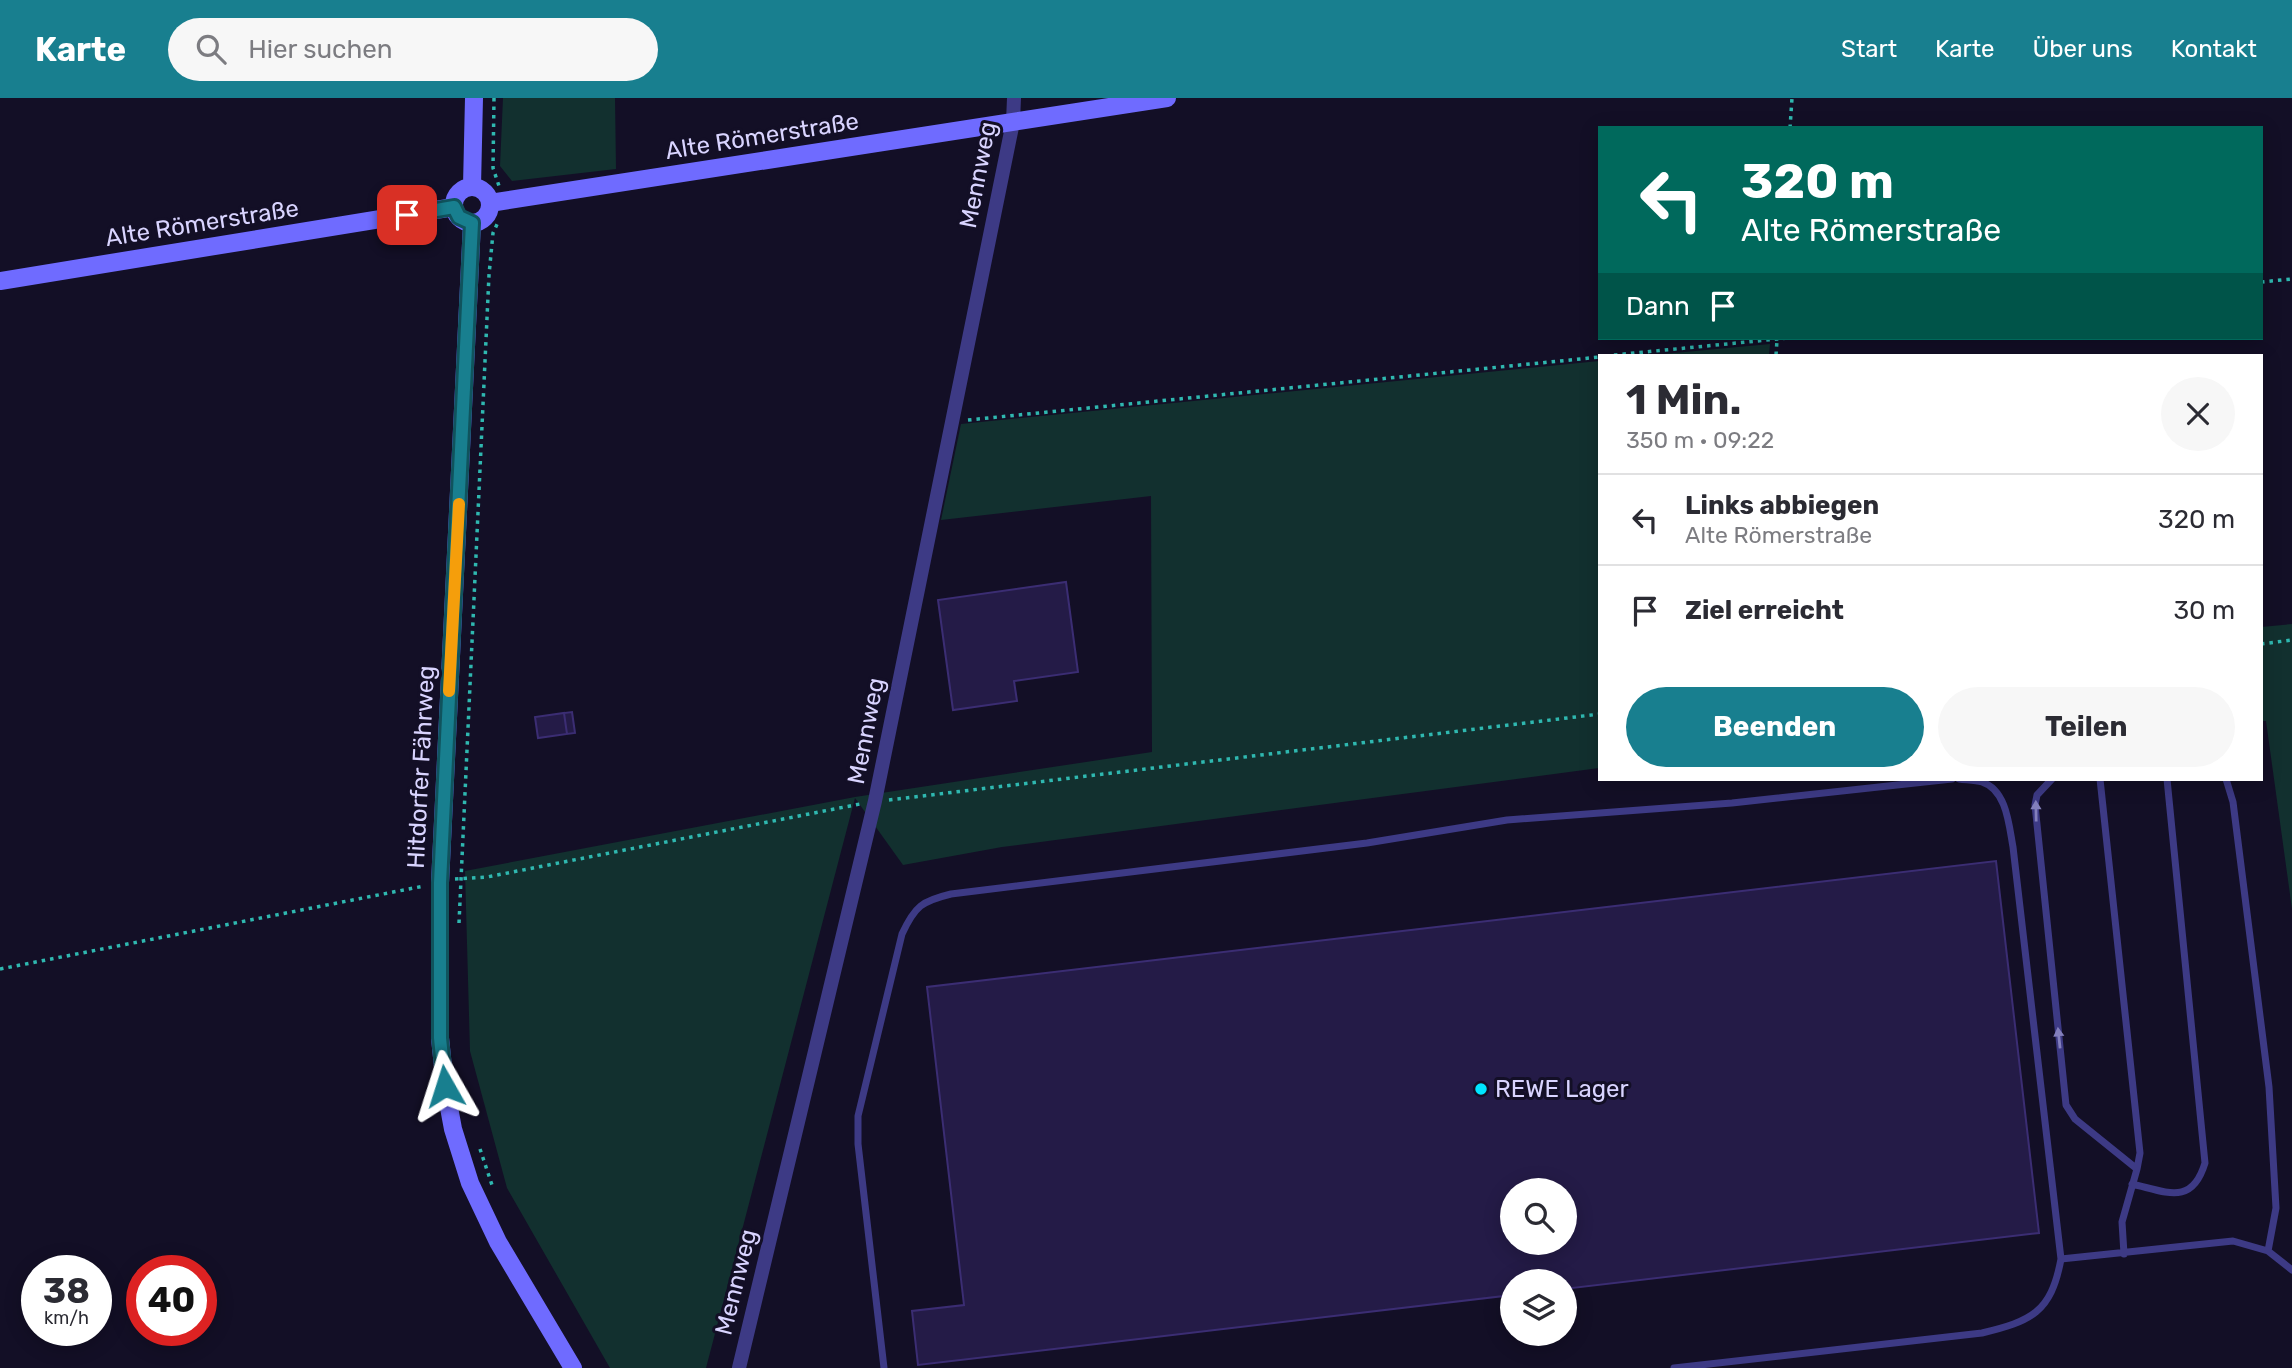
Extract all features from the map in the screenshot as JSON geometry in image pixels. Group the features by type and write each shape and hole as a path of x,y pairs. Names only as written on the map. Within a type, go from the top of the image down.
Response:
{"street":[{"path":"472,186 474,98"},
{"name":"Mennweg","path":"739,1368 875,801 1013,122 1014,98"},
{"name":"Alte Römerstraße","path":"497,202 1167,98"},
{"path":"472,186 485,191 497,202 486,216 472,223 459,217 454,207 459,192 472,186"},
{"name":"Alte Römerstraße","path":"0,281 454,207"},
{"name":"Hitdorfer Fährweg","path":"472,223 440,883 440,1038 453,1129 470,1183 498,1242 573,1368"}],"lane":[{"path":"884,1368 858,1144 858,1116 902,934 917,907 928,900 951,894 1367,844 1507,820 1732,803 1934,781"},
{"path":"1674,1368 1982,1333 2017,1324 2034,1315 2043,1306 2057,1277 2060,1259 2011,837 2001,800 1992,787 1974,781"},
{"path":"2050,781 2037,796 2035,805 2066,1105 2075,1119 2137,1169"},
{"path":"2099,781 2140,1153 2122,1222 2124,1254"},
{"path":"2133,1184 2182,1192 2200,1179 2205,1163 2167,781"},
{"path":"2227,781 2233,802 2269,1087 2276,1208 2268,1251"},
{"path":"2060,1259 2233,1241 2268,1251 2292,1270"}],"path":[{"path":"459,933 489,275 493,233 502,214 497,202 493,168 494,98"},
{"path":"1790,126 1792,98"},
{"path":"2263,282 2292,279"},
{"path":"1624,354 1758,340"},
{"path":"952,421 1598,357"},
{"path":"2263,644 2292,640"},
{"path":"875,801 1598,714"},
{"path":"477,1143 494,1189"}],"green space":[{"path":"503,98 615,98 616,169 512,181 500,166"},
{"path":"1770,344 1769,354 1664,354"},
{"path":"1598,361 1598,768 1002,847 903,865 855,798 706,1368 610,1368 507,1188 470,1051 465,871 855,797 1152,752 1151,496 941,520 961,424"},
{"path":"2292,624 2292,909 2266,721 2263,721 2263,627"}],"building":[{"path":"1066,582 1078,672 1014,681 1017,701 953,710 938,600"},
{"path":"572,712 575,733 567,734 564,713"},
{"path":"564,713 567,734 538,738 535,717"},
{"name":"REWE Lager","path":"1996,861 2039,1233 1577,1287 1577,1269 1500,1269 1500,1296 918,1365 912,1311 964,1305 927,987"}],"slow traffic":[{"path":"449,691 459,504"}],"place":[{"name":"REWE Lager","path":"1481,1089"}],"route":[{"path":"407,215 454,207 459,217 472,223 440,883 440,1038 445,1086"}]}
